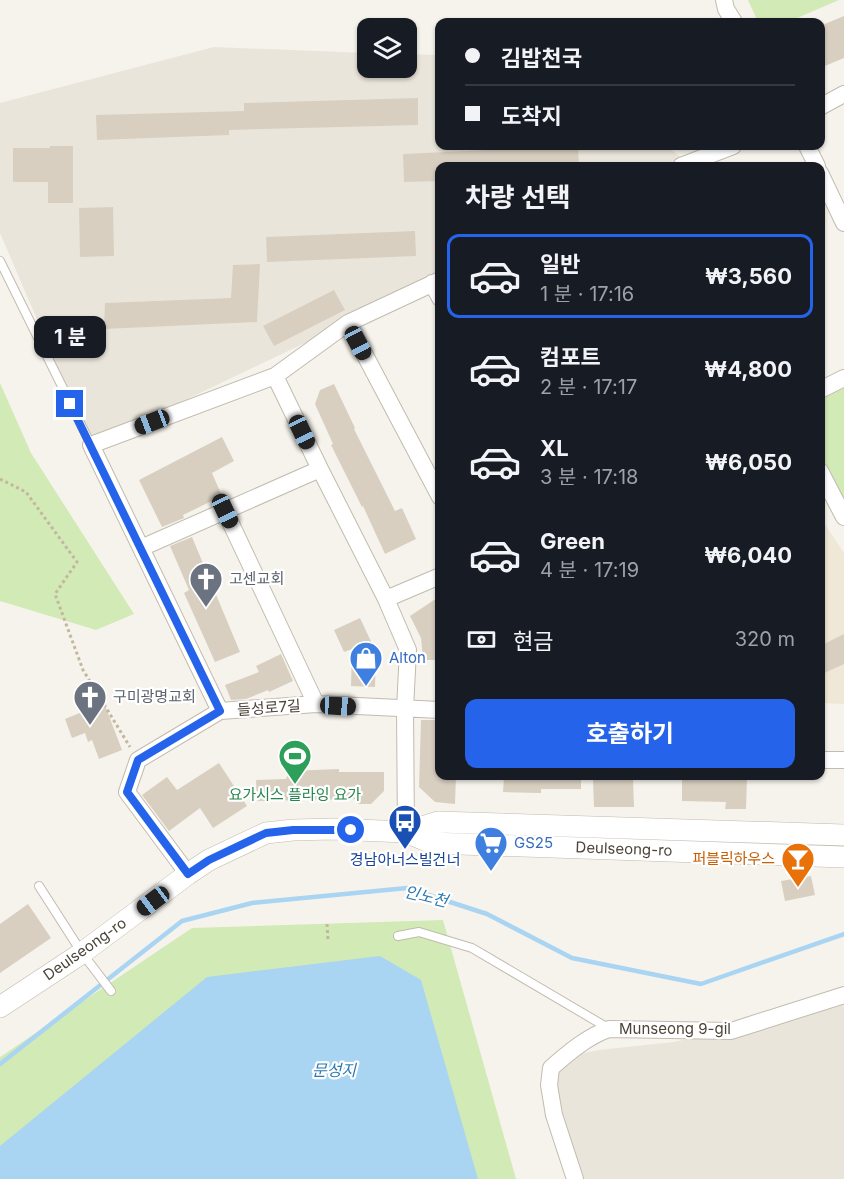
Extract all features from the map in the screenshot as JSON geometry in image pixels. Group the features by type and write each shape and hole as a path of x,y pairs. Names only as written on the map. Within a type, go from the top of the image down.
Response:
{"street":[{"path":"724,0 732,18"},
{"path":"825,104 844,94"},
{"path":"691,162 723,150"},
{"path":"825,183 844,223"},
{"path":"220,711 91,445 275,376 348,323 435,288"},
{"path":"348,323 435,488"},
{"path":"275,376 386,599 408,650 405,709 406,832"},
{"path":"825,388 844,378"},
{"path":"141,548 320,469"},
{"path":"825,481 844,517"},
{"path":"225,511 316,704"},
{"path":"386,599 435,578"},
{"name":"들성로7길","path":"138,760 220,711 316,704 435,710"},
{"path":"138,760 127,792 188,874"},
{"path":"825,760 844,760"},
{"name":"Deulseong-ro","path":"0,1007 82,953 209,860 266,833 333,829 406,832 438,822 844,834"},
{"name":"Deulseong-ro","path":"406,832 432,843 844,857"},
{"name":"Munseong 9-gil","path":"609,1029 731,1031 844,995"},
{"path":"575,1179 554,1115 549,1085 551,1068 601,1031 609,1029"}],"lane":[{"path":"0,261 91,445"},
{"path":"39,886 82,953 111,991"},
{"path":"398,936 419,932 472,948 609,1029"}],"path":[{"path":"0,479 26,492 76,562 55,594 83,670 138,760"},
{"path":"327,924 328,941"}],"shaded area":[{"path":"214,47 357,53 357,78 417,78 417,54 435,55 435,150 671,150 681,157 670,162 435,162 435,281 91,445 0,233 0,103"},
{"path":"825,524 844,553 844,704 825,703"},
{"path":"844,1004 844,1179 574,1179 551,1074 558,1058 599,1050 674,1042"}],"green space":[{"path":"748,0 839,0 797,18 756,18"},
{"path":"844,382 844,513 825,477 825,390"},
{"path":"0,383 31,453 134,614 96,630 0,601"},
{"name":"문성지","path":"443,920 516,1179 0,1179 0,1057 192,928"}],"water":[{"name":"문성지","path":"380,956 421,980 478,1179 0,1179 0,1146 207,977"}],"building":[{"path":"844,16 844,58 825,66 825,24"},
{"path":"418,98 418,125 229,130 229,135 97,140 96,115 244,111 244,103"},
{"path":"50,146 73,146 73,203 48,203 48,182 13,182 13,148 50,148"},
{"path":"490,150 578,150 579,162 435,162 435,181 404,182 403,154"},
{"path":"113,207 114,256 80,257 79,208"},
{"path":"415,231 416,256 267,262 266,237"},
{"path":"260,264 257,322 104,329 105,303 231,298 233,265"},
{"path":"334,290 345,310 274,346 263,326"},
{"path":"334,384 395,511 402,508 416,539 385,554 331,445 333,444 315,404 320,390"},
{"path":"222,437 234,461 212,473 222,496 183,515 184,518 162,527 139,480"},
{"path":"192,537 240,652 215,662 184,593 189,590 170,546"},
{"path":"435,599 435,660 423,660 421,638 410,616"},
{"path":"360,618 376,652 375,687 351,686 352,649 344,652 334,630"},
{"path":"844,634 844,664 825,673 825,644"},
{"path":"281,654 293,681 269,692 268,690 246,699 231,700 225,685 259,672 256,666"},
{"name":"구미광명교회","path":"104,703 122,750 99,759 92,740 88,742 85,733 72,738 65,719"},
{"path":"421,720 435,720 435,780 456,780 455,804 435,802 419,787"},
{"path":"219,763 247,806 213,828 200,808 169,831 142,795 167,777 177,790"},
{"path":"339,769 339,772 384,772 384,791 371,804 358,804 358,799 257,801 256,780 286,779 289,771"},
{"path":"504,780 581,780 581,789 541,789 541,793 503,792"},
{"path":"593,780 633,780 634,807 594,807"},
{"path":"682,780 747,780 746,809 725,809 726,802 682,801"},
{"name":"퍼블릭하우스","path":"811,876 815,895 785,901 781,881"},
{"path":"28,904 51,938 0,973 0,924"}],"waterway":[{"name":"인노천","path":"0,1064 182,921 252,903 407,888 487,914 572,958 701,984 844,934"}],"place":[{"name":"고센교회","path":"206,608"},
{"name":"Alton","path":"366,687"},
{"name":"구미광명교회","path":"90,726"},
{"name":"요가시스 플라잉 요가","path":"295,785"},
{"name":"경남아너스빌건너","path":"405,850"},
{"name":"GS25","path":"491,872"},
{"name":"퍼블릭하우스","path":"798,888"}],"route":[{"path":"70,404 220,711 138,760 127,792 188,874 209,860 266,833 293,830 351,830"}]}
